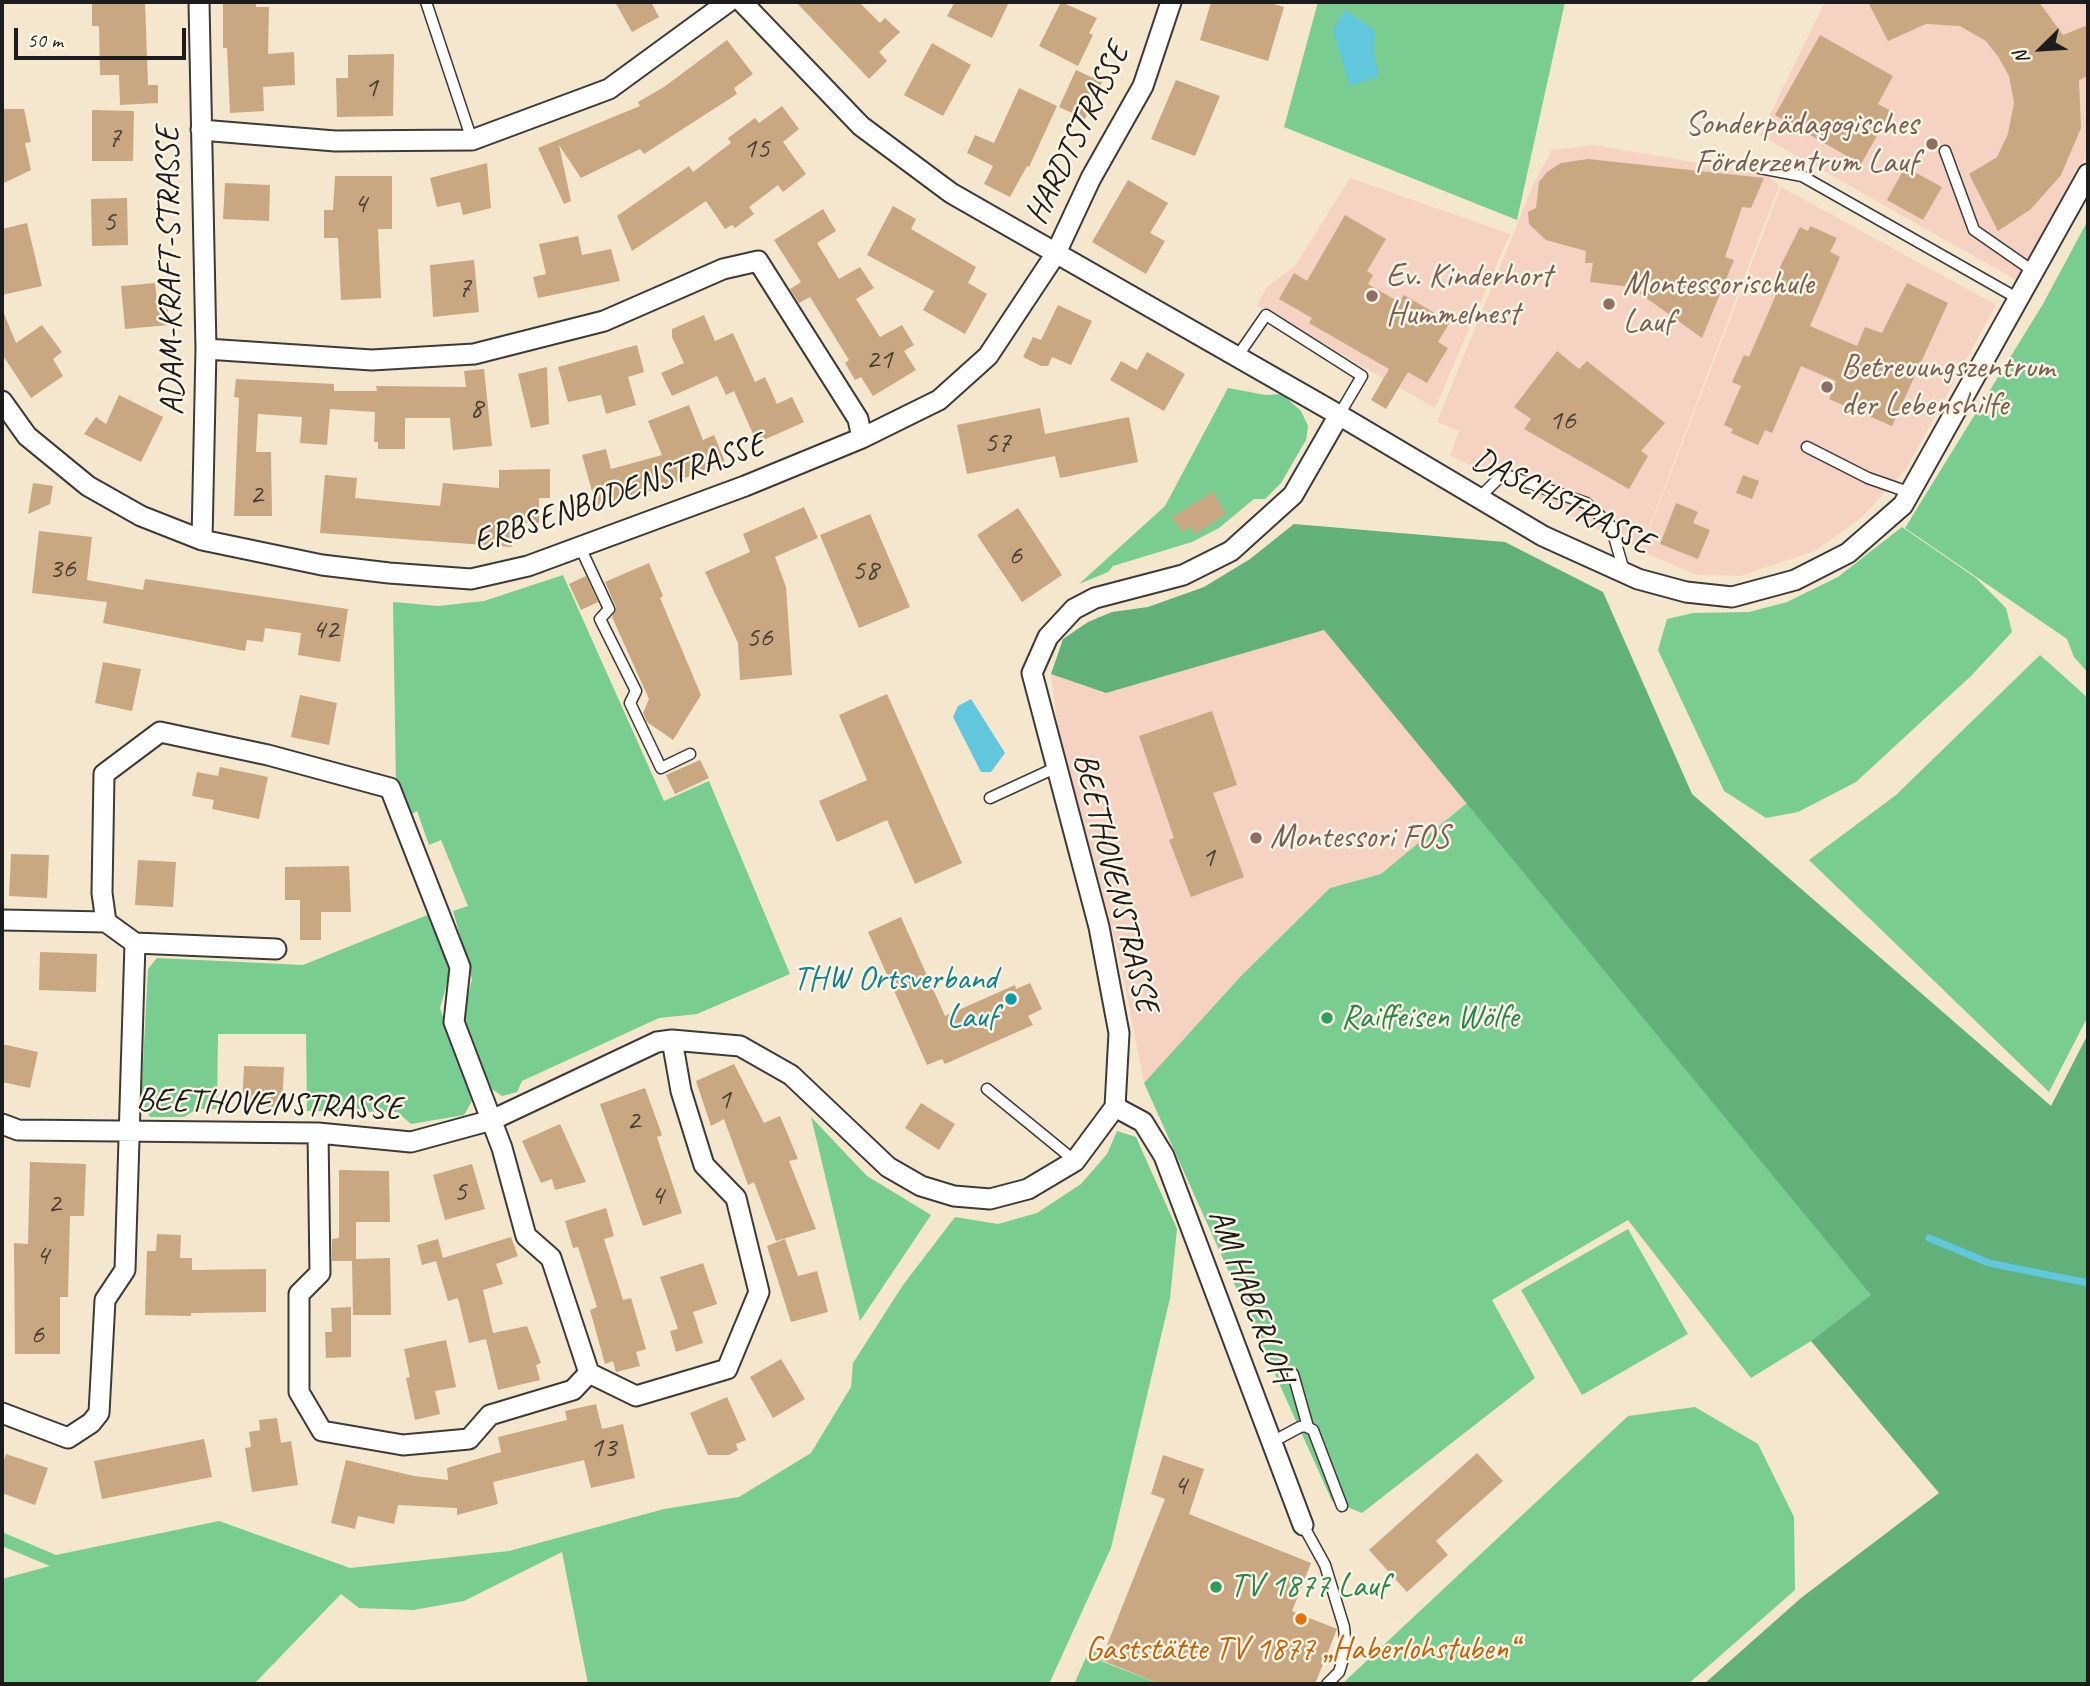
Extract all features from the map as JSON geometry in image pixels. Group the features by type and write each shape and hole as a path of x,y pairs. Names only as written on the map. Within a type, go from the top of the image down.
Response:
{"street":[{"name":"ADAM-KRAFT-STRASSE","path":"199,2 206,349 202,540"},
{"path":"201,130 335,141 472,140 609,89 727,2"},
{"name":"DASCHSTRASSE","path":"742,2 861,126 951,194 1339,415 1543,536 1624,573 1686,592 1732,597 1782,584 1848,553 1893,515 1911,494 2017,298 2088,174"},
{"name":"HARDTSTRASSE","path":"1055,255 1091,178 1143,86 1171,2"},
{"name":"ERBSENBODENSTRASSE","path":"2,401 27,436 88,485 141,516 202,540 348,569 471,579 528,566 745,486 862,438 939,400 988,356 1055,255"},
{"path":"206,349 372,360 474,354 604,321 723,269 758,261 858,419 862,438"},
{"name":"BEETHOVENSTRASSE","path":"2,1124 18,1130 318,1133 411,1142 492,1120 657,1042 672,1040 740,1046 791,1075 888,1167 921,1186 954,1196 990,1199 1028,1189 1075,1161 1115,1107 1119,1033 1099,927 1032,673 1048,637 1074,609 1095,598 1183,575 1231,551 1293,495 1339,415"},
{"path":"106,922 102,893 104,774 160,732 268,755 390,789 460,967 454,1023 492,1120 526,1236 551,1258 589,1373 636,1396 727,1369 759,1292 736,1198 704,1165 681,1091 672,1040"},
{"path":"2,920 106,922 135,943 276,949"},
{"path":"2,1413 68,1438 91,1423 99,1413 105,1300 125,1270 135,943"},
{"name":"AM HABERLOH","path":"1115,1107 1143,1122 1164,1156 1303,1525"},
{"path":"318,1133 320,1273 299,1294 299,1392 322,1431 403,1445 469,1439 490,1415 573,1390 589,1373"}],"lane":[{"path":"426,2 472,140"},
{"path":"1945,151 1974,230 2033,271"},
{"path":"1760,168 1802,176 2017,298"},
{"path":"1237,357 1266,315 1362,376 1339,415"},
{"path":"1807,447 1868,478 1911,494"},
{"path":"1479,498 1503,474 1586,503 1611,526 1624,573"},
{"path":"580,547 608,609 600,619 636,691 630,702 661,768 690,754"},
{"path":"990,798 1055,768"},
{"path":"987,1089 1075,1161"},
{"path":"1293,1374 1308,1427 1315,1434 1342,1506"},
{"path":"1272,1442 1300,1427 1308,1427"},
{"path":"1303,1525 1325,1565 1344,1627 1346,1650 1339,1672 1328,1684"}],"shaded area":[{"name":"Sonderpädagogisches Förderzentrum Lauf","path":"1825,2 2088,2 2088,153 2018,281 1760,135"},
{"name":"Montessorischule Lauf","path":"1595,145 1767,175 1779,186 1640,551 1450,455 1459,431 1437,422 1533,185 1552,150"},
{"name":"Ev. Kinderhort Hummelnest","path":"1350,178 1510,234 1435,408 1257,306 1267,287 1295,266"},
{"name":"Betreuungszentrum der Lebenshilfe","path":"1781,187 1996,305 1906,469 1862,517 1815,551 1740,576 1697,575 1641,551"},
{"name":"Montessori FOS","path":"1324,630 1467,803 1381,874 1330,888 1241,976 1144,1083 1119,955 1058,729 1051,674 1106,693"}],"green space":[{"path":"1318,2 1565,2 1517,220 1284,127"},
{"path":"2088,220 2088,673 2074,657 2067,639 1905,528 2043,304"},
{"path":"1228,388 1266,395 1282,394 1301,411 1308,426 1306,440 1281,483 1265,499 1254,499 1219,528 1192,542 1113,566 1108,572 1079,584 1165,506"},
{"path":"1294,524 1505,542 1603,592 1692,794 2051,1106 2088,1034 2088,1684 1704,1684 1801,1598 1939,1493 1811,1341 1871,1295 1324,630 1106,693 1051,674 1063,639 1088,622 1112,612 1148,607 1204,587 1250,559"},
{"path":"1902,527 1976,578 2006,608 2012,632 1971,676 1856,782 1798,812 1766,818 1724,791 1658,650 1667,619 1693,613 1749,612 1787,602 1838,577"},
{"path":"563,575 664,801 709,781 790,974 697,1014 659,1018 522,1081 517,1092 502,1096 492,1089 462,1022 472,979 453,911 468,906 441,840 429,845 417,811 409,816 396,786 393,602 438,606 484,601"},
{"path":"2040,655 2088,698 2088,1016 2049,1092 1809,860 1896,795"},
{"path":"1467,803 1872,1295 1811,1341 1751,1378 1628,1220 1492,1300 1535,1378 1362,1513 1332,1501 1144,1083 1241,976 1330,888 1381,874"},
{"path":"430,914 451,970 440,1008 472,1101 464,1115 411,1124 397,1112 307,1111 306,1034 218,1034 217,1109 197,1109 184,1117 150,1117 141,1103 148,969 157,958 303,965"},
{"path":"811,1117 867,1176 931,1215 860,1321"},
{"path":"1117,1131 1136,1137 1177,1229 1170,1298 1111,1548 1049,1684 588,1684 562,1552 464,1601 413,1610 359,1608 341,1594 254,1684 2,1684 2,1579 50,1566 2,1546 2,1532 56,1555 219,1521 350,1568 509,1551 664,1509 739,1497 811,1453 851,1387 853,1363 903,1285 955,1217 998,1224 1037,1213 1081,1184 1107,1154"},
{"path":"1628,1229 1688,1334 1582,1395 1521,1290"},
{"path":"1695,1407 1758,1444 1794,1517 1795,1590 1688,1684 1342,1684 1628,1416"},
{"path":"1093,1642 1101,1661 1160,1684 1074,1684"}],"water":[{"path":"1344,10 1375,30 1373,49 1379,76 1350,86 1333,31"},
{"path":"971,699 1005,753 991,772 981,772 953,717 958,706"}],"building":[{"path":"145,2 148,85 158,85 158,103 120,105 119,75 100,75 99,26 92,26 92,4"},
{"path":"223,2 256,2 256,7 269,7 268,54 294,52 295,85 263,87 264,111 230,113 227,48 223,48"},
{"path":"615,2 651,2 659,17 632,32"},
{"path":"796,2 859,2 880,23 885,18 900,32 879,52 887,61 869,79"},
{"path":"955,2 1009,2 992,38 947,16"},
{"path":"1061,2 1097,18 1089,33 1093,35 1078,66 1039,46"},
{"path":"1211,2 1267,2 1284,7 1268,61 1200,40"},
{"path":"1868,2 2039,2 2063,35 2088,25 2088,76 2079,80 2081,128 2061,175 2031,209 1998,231 1969,174 1997,157 2008,134 2014,102 2009,76 1986,41 1960,26 1926,24 1888,41"},
{"path":"1820,35 1893,76 1878,104 1891,111 1861,164 1775,115"},
{"path":"727,40 753,74 734,88 737,94 644,154 640,149 581,178 559,145 571,201 564,204 538,148 640,106 638,102 664,87"},
{"path":"932,43 971,65 943,116 904,95"},
{"path":"394,54 393,116 337,117 336,78 348,78 348,55"},
{"path":"1076,70 1102,82 1085,119 1059,107"},
{"path":"1176,80 1220,96 1195,156 1151,139"},
{"path":"1019,88 1057,106 1029,167 1027,166 1010,197 984,184 993,166 967,153 975,135 994,143"},
{"path":"782,106 799,129 783,142 806,174 783,192 778,185 749,207 754,214 735,228 732,225 725,229 706,201 632,251 617,216 689,166 693,172 731,143 728,138 755,118 759,123"},
{"path":"2,109 24,109 31,142 25,143 31,170 2,184"},
{"path":"92,110 134,111 133,161 92,161"},
{"path":"1588,159 1764,178 1751,208 1742,207 1725,257 1734,260 1702,338 1631,287 1590,282 1593,263 1585,263 1586,251 1546,240 1529,224 1528,212 1536,208 1539,182 1547,172 1561,163"},
{"path":"487,163 491,208 463,215 460,202 437,207 430,178"},
{"path":"1905,167 1942,187 1923,220 1887,200"},
{"path":"335,176 392,176 392,229 378,229 381,298 341,300 338,238 324,238 324,210 333,210"},
{"path":"1128,180 1168,203 1150,233 1165,241 1146,274 1092,242"},
{"path":"225,183 270,185 269,221 223,219"},
{"path":"127,198 128,245 92,246 91,199"},
{"path":"893,206 916,219 911,229 976,267 968,283 987,294 965,334 923,310 934,291 867,255"},
{"path":"823,209 836,231 817,243 839,279 860,267 874,288 856,299 880,337 902,325 914,345 904,351 916,370 873,396 861,377 855,380 845,363 849,360 810,297 799,303 790,289 801,282 774,240"},
{"path":"1345,215 1386,239 1367,271 1373,275 1368,284 1399,302 1404,295 1450,322 1438,342 1448,348 1427,383 1408,372 1386,409 1371,400 1389,369 1309,323 1312,318 1279,299 1294,273 1307,281"},
{"path":"27,223 42,286 2,295 2,229"},
{"path":"1810,226 1837,238 1830,252 1840,257 1810,326 1857,346 1865,327 1882,333 1907,283 1948,303 1892,426 1829,399 1836,381 1801,366 1772,433 1765,430 1758,445 1731,433 1733,429 1724,425 1741,386 1732,382 1744,355 1749,357 1776,295 1769,292 1800,227 1808,231"},
{"path":"578,236 582,255 611,249 620,281 538,298 533,277 546,274 539,244"},
{"path":"474,260 479,312 433,317 430,265"},
{"path":"155,283 157,300 167,299 169,325 125,329 121,286"},
{"path":"1058,305 1092,321 1071,365 1052,357 1048,366 1041,366 1023,357 1033,337 1041,340"},
{"path":"2,309 16,343 42,325 62,352 53,359 63,376 31,398 2,354"},
{"path":"704,315 715,341 733,333 755,382 765,377 777,404 792,397 804,422 757,443 734,391 726,395 717,376 672,396 661,373 684,363 672,337 672,329"},
{"path":"637,345 644,372 628,377 636,405 606,414 601,395 568,402 558,367"},
{"path":"1557,351 1579,369 1587,361 1665,423 1641,451 1648,456 1629,489 1524,429 1531,419 1514,407"},
{"path":"1147,352 1185,374 1164,411 1110,380 1121,361 1137,370"},
{"path":"547,367 549,424 531,428 518,374"},
{"path":"484,369 492,446 453,450 450,418 405,418 405,449 378,449 378,442 374,442 375,412 330,409 327,445 300,443 302,417 258,414 256,452 271,452 272,516 234,516 239,398 234,397 236,379 334,384 334,391 377,391 376,386 466,387 464,371"},
{"path":"119,395 163,417 141,462 84,434 96,417 106,424"},
{"path":"689,405 703,440 714,435 725,462 657,489 596,506 582,455 606,449 611,469 662,455 648,421"},
{"path":"1040,408 1045,434 1129,417 1138,462 1060,478 1055,456 967,474 957,425"},
{"path":"550,469 550,498 539,498 539,523 512,523 512,547 320,533 325,475 357,478 355,498 440,506 443,483 499,488 499,470"},
{"path":"1743,475 1759,481 1752,499 1736,493"},
{"path":"33,483 53,486 50,504 28,514"},
{"path":"1213,492 1226,514 1195,534 1190,526 1182,532 1172,517"},
{"path":"1676,503 1698,512 1693,523 1710,530 1698,559 1660,544"},
{"path":"804,507 818,538 775,557 786,587 792,675 740,680 738,643 705,572 750,552 743,534"},
{"path":"1018,508 1062,575 1022,602 977,535"},
{"path":"870,514 910,607 859,628 820,535"},
{"path":"39,531 92,537 87,580 143,590 145,579 348,609 340,662 298,655 301,633 265,628 263,642 247,640 245,651 103,623 107,602 32,593"},
{"path":"649,563 663,596 660,598 701,695 673,740 647,722 643,713 649,699 612,617 616,607 605,582"},
{"path":"586,576 598,602 581,610 569,584"},
{"path":"103,662 141,669 132,711 95,703"},
{"path":"887,694 962,863 915,884 887,820 837,842 819,801 867,780 839,715"},
{"path":"300,695 337,703 329,745 291,737"},
{"path":"1212,711 1237,785 1213,793 1244,877 1191,897 1169,840 1174,838 1139,736"},
{"path":"700,760 709,778 675,794 666,775"},
{"path":"220,767 268,777 259,819 212,809 214,800 192,796 197,772 218,776"},
{"path":"11,854 49,855 47,898 9,896"},
{"path":"138,860 176,862 173,907 135,905"},
{"path":"349,866 351,912 321,912 321,940 300,940 300,900 285,900 285,867"},
{"name":"THW Ortsverband Lauf","path":"901,917 945,1016 1015,985 1016,989 1030,983 1042,1009 1028,1016 1033,1025 945,1064 942,1059 927,1065 868,932"},
{"path":"40,952 97,954 96,992 39,990"},
{"path":"2,1044 38,1052 30,1088 2,1082"},
{"path":"734,1064 764,1123 780,1116 798,1159 789,1161 816,1229 776,1241 754,1182 748,1185 724,1119 711,1126 696,1081"},
{"path":"244,1066 284,1067 282,1107 242,1106"},
{"path":"645,1088 662,1135 657,1137 682,1213 643,1226 600,1104"},
{"path":"921,1103 955,1124 939,1150 905,1128"},
{"path":"560,1124 586,1182 555,1190 552,1179 541,1183 522,1141"},
{"path":"30,1162 86,1164 84,1216 70,1216 68,1297 60,1297 60,1354 15,1354 14,1243 28,1244"},
{"path":"472,1164 485,1209 445,1220 433,1175"},
{"path":"339,1170 389,1171 390,1222 356,1222 356,1259 390,1258 391,1315 353,1315 352,1261 332,1261 332,1239 339,1238"},
{"path":"606,1208 614,1236 604,1239 623,1300 631,1298 646,1349 636,1352 640,1366 616,1372 613,1361 605,1364 590,1310 597,1307 578,1247 573,1248 565,1221"},
{"path":"157,1234 181,1235 180,1258 192,1258 192,1270 266,1269 266,1312 191,1313 191,1316 145,1315 147,1251 156,1251"},
{"path":"511,1237 518,1256 496,1264 503,1284 483,1290 493,1333 527,1326 541,1363 536,1365 540,1380 498,1390 486,1339 469,1343 458,1298 448,1301 436,1261 422,1265 417,1245 438,1239 443,1258"},
{"path":"785,1239 798,1276 817,1271 828,1312 791,1322 767,1246"},
{"path":"703,1263 717,1304 693,1312 703,1343 676,1352 670,1331 678,1329 660,1277"},
{"path":"351,1307 351,1357 326,1358 325,1332 332,1332 331,1308"},
{"path":"446,1340 456,1387 435,1391 440,1414 415,1420 406,1378 410,1377 404,1349"},
{"path":"781,1359 805,1399 773,1418 750,1377"},
{"path":"727,1397 746,1440 736,1444 738,1450 729,1455 708,1455 690,1413"},
{"path":"596,1404 602,1429 623,1424 635,1478 591,1488 584,1460 493,1482 498,1504 457,1515 457,1508 398,1505 394,1524 358,1516 355,1529 331,1523 346,1460 414,1476 448,1480 447,1468 501,1452 498,1437 567,1420 565,1411"},
{"path":"277,1418 281,1443 291,1441 298,1485 252,1492 245,1448 251,1447 249,1432 260,1430 259,1420"},
{"path":"204,1439 212,1477 102,1499 94,1461"},
{"path":"1477,1453 1503,1481 1436,1541 1448,1555 1407,1592 1369,1550"},
{"path":"6,1454 48,1468 35,1505 2,1493 2,1466"},
{"name":"TV 1877 Lauf","path":"1163,1455 1204,1469 1189,1514 1311,1563 1292,1611 1337,1629 1315,1684 1160,1684 1101,1660 1165,1499 1151,1494"}],"waterway":[{"path":"1929,1238 1989,1263 2088,1283"}],"place":[{"name":"Sonderpädagogisches Förderzentrum Lauf","path":"1932,144"},
{"name":"Ev. Kinderhort Hummelnest","path":"1372,296"},
{"name":"Montessorischule Lauf","path":"1609,304"},
{"name":"Betreuungszentrum der Lebenshilfe","path":"1827,387"},
{"name":"Montessori FOS","path":"1256,838"},
{"name":"THW Ortsverband Lauf","path":"1011,999"},
{"name":"Raiffeisen Wölfe","path":"1327,1018"},
{"name":"TV 1877 Lauf","path":"1216,1587"},
{"name":"Gaststätte TV 1877 „Haberlohstuben“","path":"1301,1619"}]}
